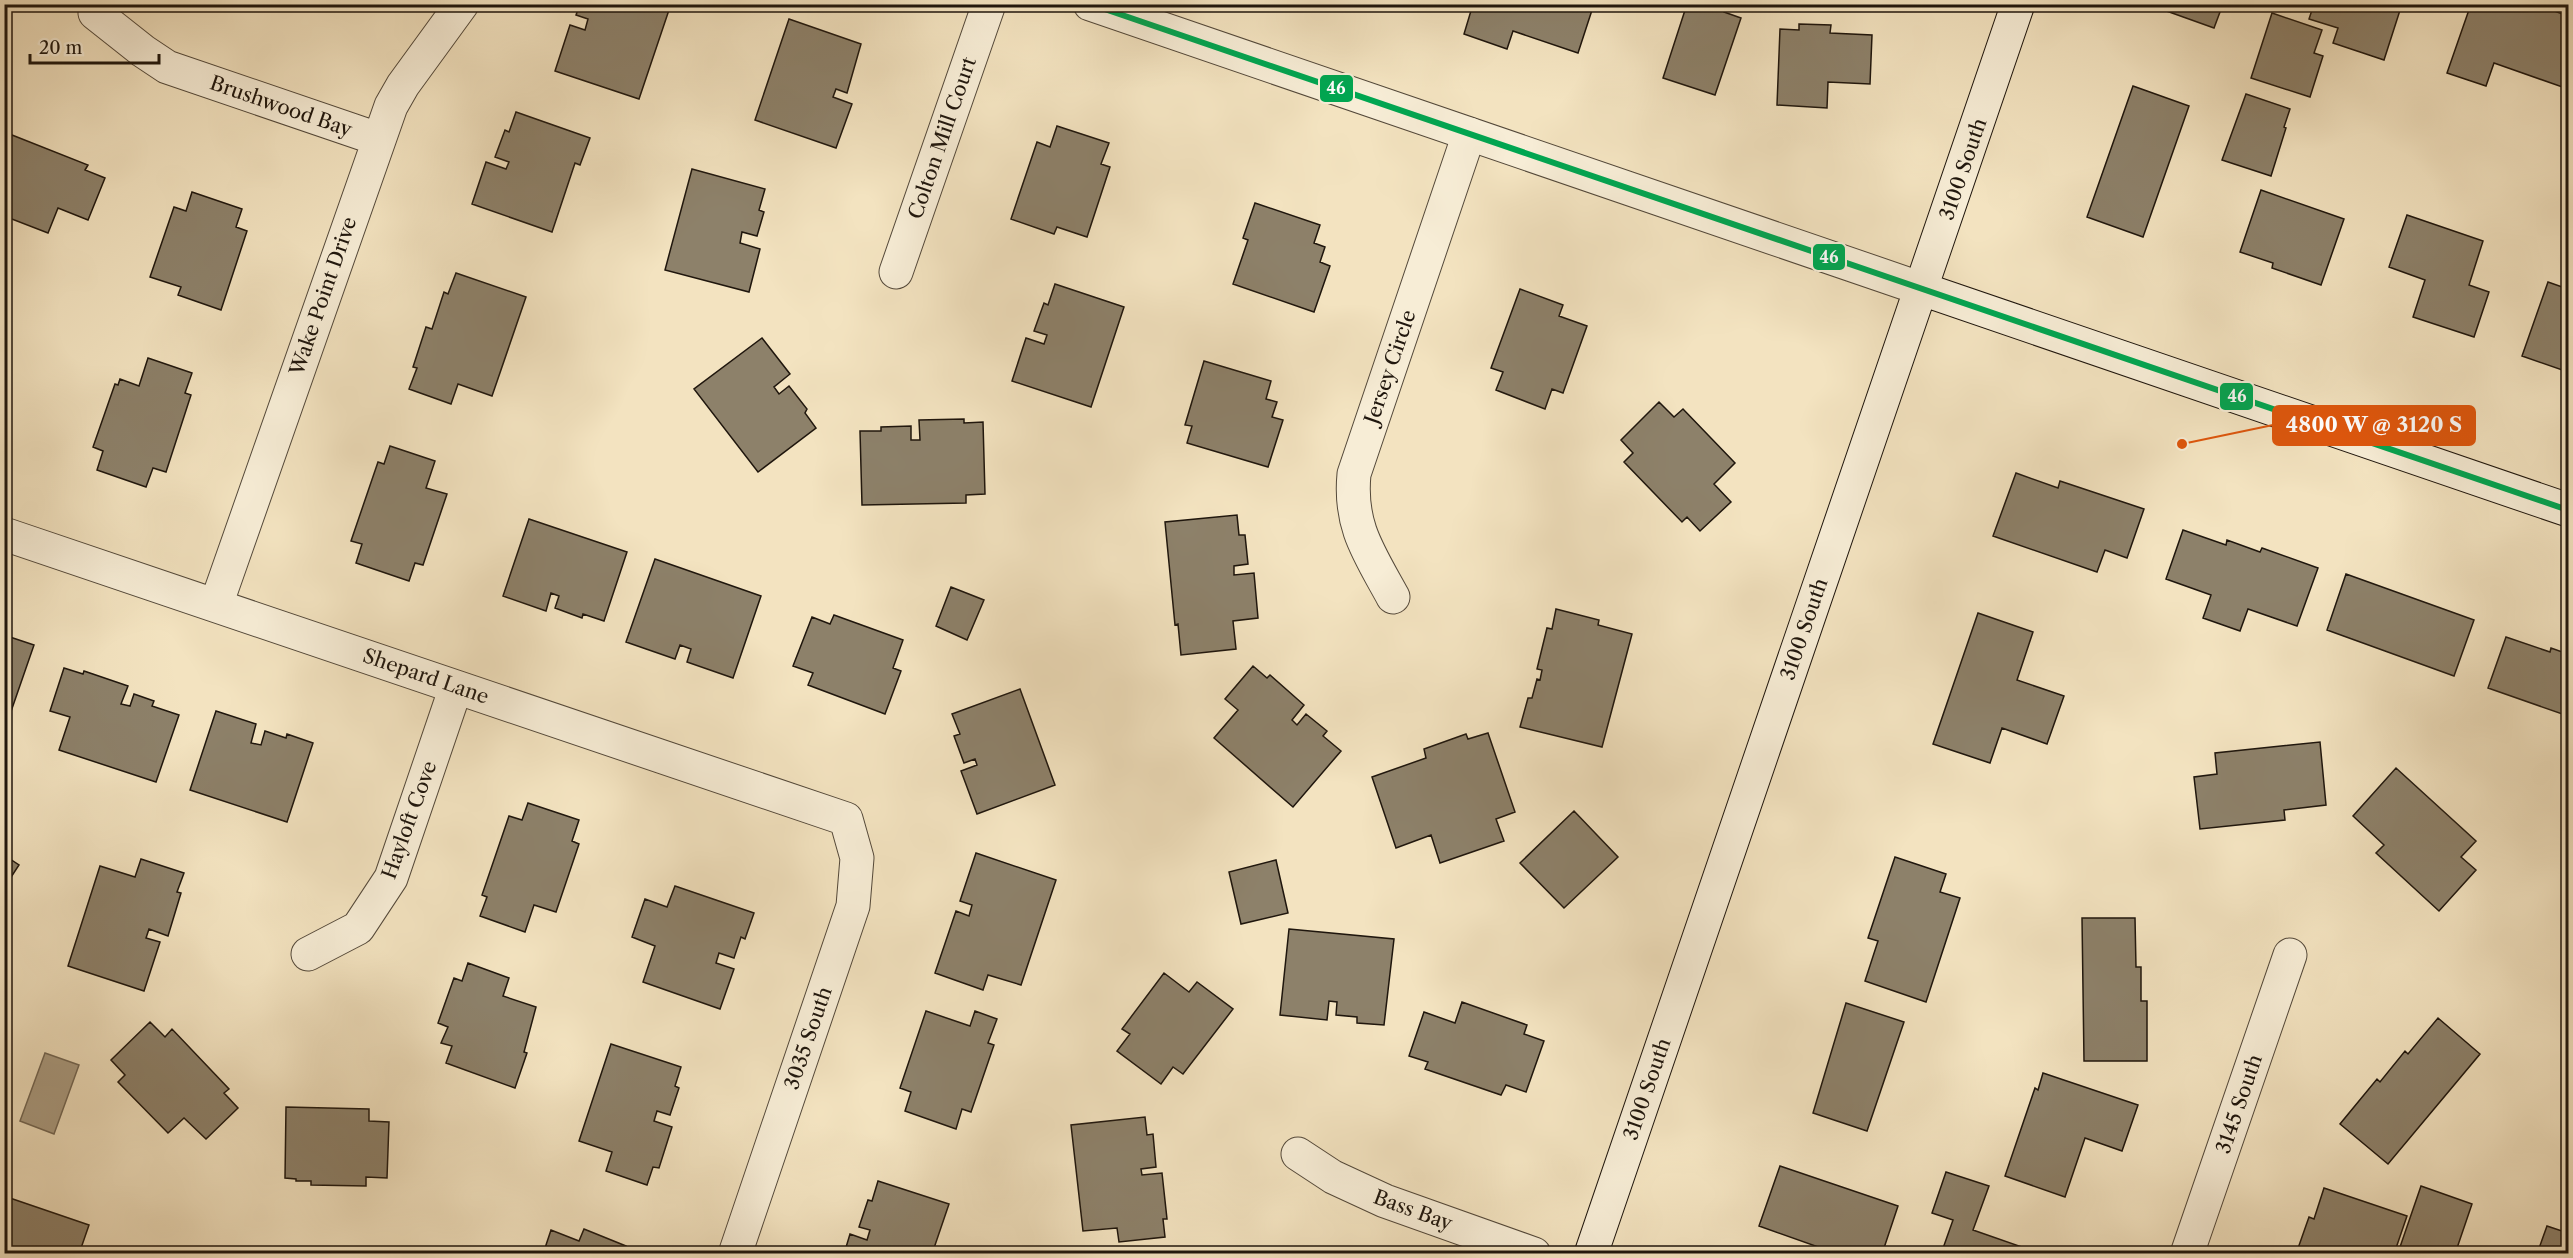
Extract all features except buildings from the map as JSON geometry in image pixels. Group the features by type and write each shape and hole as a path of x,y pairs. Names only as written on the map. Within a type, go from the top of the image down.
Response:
{"street":[{"name":"Wake Point Drive","path":"216,604 391,106 403,85 462,4"},
{"name":"Colton Mill Court","path":"896,272 988,4"},
{"path":"1090,4 2568,510"},
{"name":"3100 South","path":"1591,1254 2018,4"},
{"name":"Brushwood Bay","path":"95,13 167,67 378,139"},
{"name":"Jersey Circle","path":"1393,597 1364,544 1355,520 1352,497 1354,474 1469,134"},
{"name":"Shepard Lane","path":"4,534 846,819"},
{"name":"Hayloft Cove","path":"308,954 358,928 391,878 456,687"},
{"name":"3035 South","path":"735,1254 853,906 857,858 846,819"},
{"name":"3145 South","path":"2187,1254 2290,955"},
{"name":"Bass Bay","path":"1298,1154 1333,1177 1385,1201 1534,1254"}],"shaded area":[{"path":"45,1053 79,1065 54,1134 20,1121"}],"transit line":[{"name":"46","path":"1090,4 2568,510"}],"place":[{"name":"4800 W @ 3120 S","path":"2182,444"}]}
